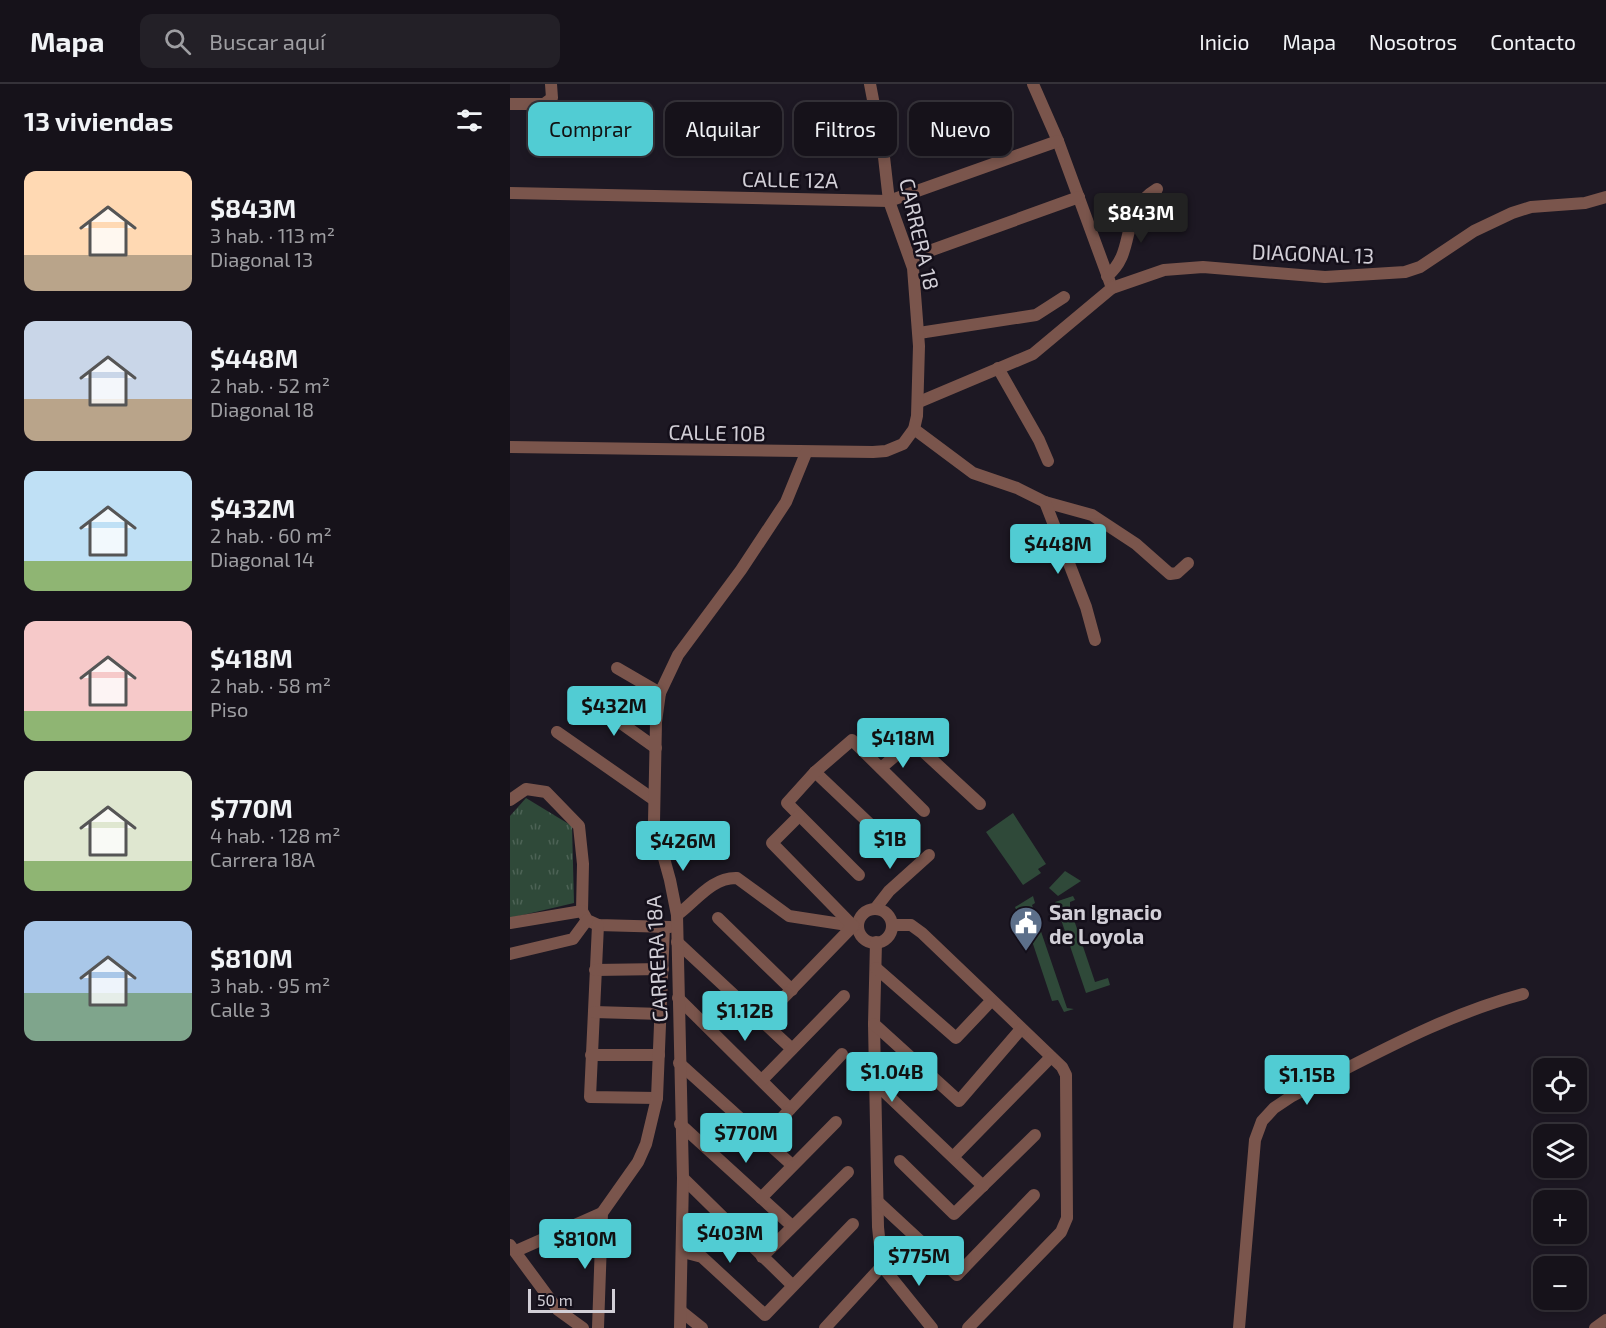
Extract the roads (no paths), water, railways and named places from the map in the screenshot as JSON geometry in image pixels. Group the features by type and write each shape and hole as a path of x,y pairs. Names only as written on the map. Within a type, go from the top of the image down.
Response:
{"street":[{"path":"510,104 544,104 552,98 551,84"},
{"name":"CARRERA 18","path":"870,84 884,157 889,201 910,258 919,333 919,402 914,429"},
{"path":"1033,84 1058,141 1109,282"},
{"name":"CALLE 12A","path":"510,193 889,201 1058,141"},
{"path":"919,402 1043,348 1109,282 1120,262 1137,206 1145,196 1157,189"},
{"path":"910,258 1079,197"},
{"name":"DIAGONAL 13","path":"1109,282 1183,267 1324,277 1405,272 1420,267 1474,231 1512,213 1531,207 1585,202 1606,197"},
{"path":"919,333 1036,315 1064,297"},
{"path":"999,368 1048,461"},
{"path":"914,429 974,473 1017,488 1046,502 1092,515 1136,544 1170,574 1177,573 1188,563"},
{"name":"CALLE 10B","path":"510,447 806,453 886,451 903,444 914,429"},
{"name":"CARRERA 18A","path":"680,1328 683,1178 677,921 670,880 657,839 653,799 660,693 678,655 741,570 786,502 806,453"},
{"path":"1046,502 1086,607 1095,640"},
{"path":"617,668 660,693"},
{"path":"590,701 656,748"},
{"path":"557,732 653,799"},
{"path":"859,875 799,816 787,801 815,772 850,739 924,811"},
{"path":"881,768 909,744 914,743 980,804"},
{"path":"815,772 891,844"},
{"path":"510,800 526,789 546,792 579,826 595,970 590,1097 657,1098"},
{"path":"799,816 772,843 855,926 864,938 876,942 889,935 892,926 885,912 876,909"},
{"path":"761,1021 855,926 861,916 876,909 889,891 929,855"},
{"path":"510,922 589,919 664,927 677,921 715,882 728,877 737,878 789,916 855,926"},
{"path":"718,918 792,990"},
{"path":"510,954 565,942 578,934 589,919"},
{"path":"892,926 911,925 922,933 1051,1057 1066,1075 1067,1218 1061,1232 968,1328"},
{"path":"598,1328 602,1213 642,1153 657,1098 664,927"},
{"path":"677,942 792,1049"},
{"path":"876,942 874,1024 878,1202 882,1266 932,1328"},
{"path":"876,968 956,1038 991,1001"},
{"path":"595,970 663,969"},
{"path":"1239,1328 1251,1160 1262,1121 1274,1108 1292,1096 1430,1026 1486,1004 1523,994"},
{"path":"762,1080 844,996"},
{"path":"678,998 790,1108"},
{"path":"594,1012 662,1014"},
{"path":"874,1024 959,1101 1021,1029"},
{"path":"762,1139 842,1054"},
{"path":"591,1055 659,1055"},
{"path":"954,1156 1051,1057"},
{"path":"679,1063 792,1165"},
{"path":"876,1084 983,1186"},
{"path":"761,1197 836,1122"},
{"path":"680,1124 792,1226"},
{"path":"900,1161 954,1215 1035,1135"},
{"path":"762,1257 848,1172"},
{"path":"683,1178 792,1285"},
{"path":"878,1202 957,1275 1034,1195"},
{"path":"583,1328 558,1310 513,1248 602,1213"},
{"path":"683,1252 702,1257 764,1316 853,1224"},
{"path":"829,1327 882,1266"},
{"path":"682,1312 702,1328"},
{"path":"1595,1328 1606,1320"}],"place":[{"name":"San Ignacio de Loyola","path":"1026,952"}]}
